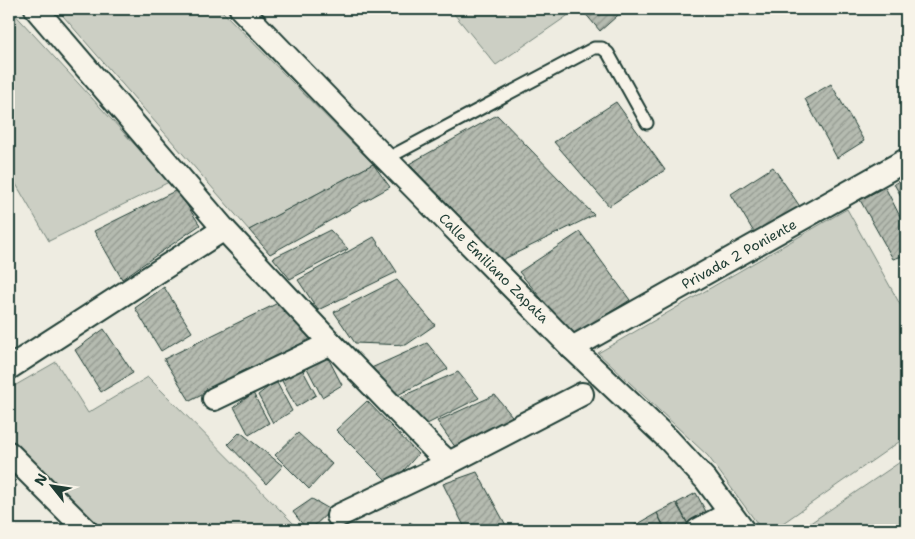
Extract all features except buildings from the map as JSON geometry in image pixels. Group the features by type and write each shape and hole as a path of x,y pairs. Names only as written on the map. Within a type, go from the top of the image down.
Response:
{"street":[{"path":"36,9 224,229 331,343 449,463"},
{"name":"Calle Emiliano Zapata","path":"241,9 572,348 669,440 706,480 736,521"},
{"name":"Privada 2 Poniente","path":"572,348 906,160"},
{"path":"9,368 224,229"},
{"path":"214,399 331,343"},
{"path":"338,516 449,463 582,394"},
{"path":"9,453 86,530"},
{"path":"698,530 736,521"}],"lane":[{"path":"386,159 594,48 602,48 608,53 647,123"}],"shaded area":[{"path":"9,9 169,182 49,241 9,172"},
{"path":"57,9 220,9 373,164 249,230"},
{"path":"450,9 566,9 570,14 496,65"},
{"path":"847,209 906,315 906,437 773,530 762,530 708,456 598,353"},
{"path":"56,362 88,413 148,377 300,530 100,530 9,442 9,389"},
{"path":"906,458 906,530 800,530"}]}
